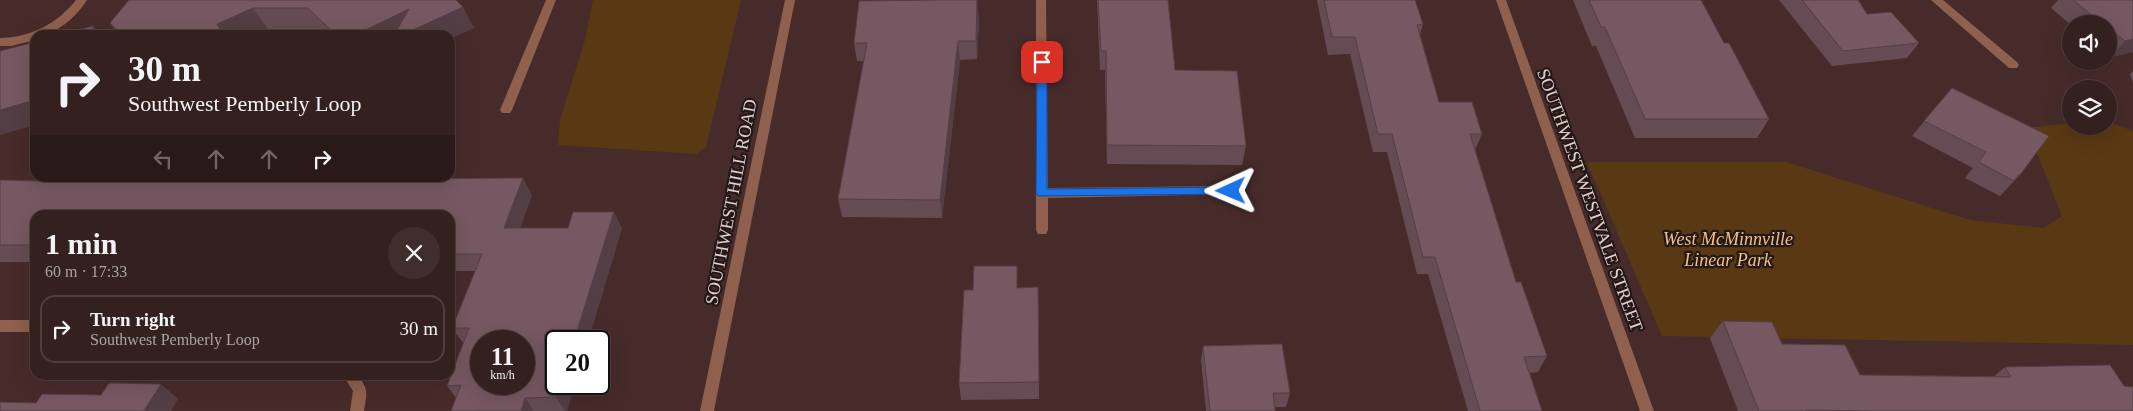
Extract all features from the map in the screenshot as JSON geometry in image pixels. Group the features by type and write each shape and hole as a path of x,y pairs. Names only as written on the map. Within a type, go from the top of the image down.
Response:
{"street":[{"path":"47,30 54,27 75,11 82,0"},
{"path":"506,110 551,0"},
{"name":"SOUTHWEST HILL ROAD","path":"706,411 790,0"},
{"path":"1041,0 1042,230"},
{"name":"SOUTHWEST WESTVALE STREET","path":"1501,0 1647,411"},
{"path":"1936,0 2013,65"},
{"path":"0,42 6,43 30,37"},
{"path":"1042,193 1231,191"},
{"path":"0,326 30,326"},
{"path":"353,380 360,390 358,411"}],"green space":[{"path":"593,0 741,0 706,147 696,154 558,145 560,120 585,40"},
{"name":"West McMinnville Linear Park","path":"2062,124 2062,135 2117,135 2117,125 2133,131 2133,345 1662,336 1587,162 1786,162 1970,220 2044,228 2062,216 2027,128"}],"building":[{"path":"129,0 456,0 463,7 413,30 397,30 409,9 365,30 331,30 308,8 253,8 217,24 220,29 218,30 118,30 110,23"},
{"path":"977,0 976,41 958,41 940,200 838,199 867,43 854,43 859,1"},
{"path":"1098,0 1168,0 1175,70 1237,71 1246,146 1107,145 1106,51 1101,51"},
{"path":"1324,0 1415,0 1423,24 1417,25 1439,102 1472,102 1482,134 1470,134 1516,282 1521,282 1547,356 1524,357 1542,411 1480,411 1435,257 1423,257 1392,134 1378,134 1355,37 1332,37"},
{"path":"1589,0 1701,0 1724,43 1729,43 1769,119 1645,119 1605,27 1601,27"},
{"path":"1802,0 1858,0 1867,14 1891,12 1919,43 1843,51"},
{"path":"2073,0 2133,0 2133,39 2125,41 2117,34 2117,15 2092,15"},
{"path":"93,26 93,30 78,30"},
{"path":"30,43 30,101 0,110 0,51"},
{"path":"1952,88 2049,136 2014,181 1979,162 1986,152 1924,121"},
{"path":"523,178 504,228 568,228 573,212 614,212 577,330 545,330 545,395 557,395 556,397 525,398 521,411 451,411 461,385 447,386 449,380 455,380 455,365 469,328 455,328 455,321 482,254 455,254 455,210 30,210 30,245 0,245 0,180 30,182 455,182 455,179"},
{"path":"974,266 1017,266 1017,288 1038,287 1039,382 959,383 964,290 973,290"},
{"path":"1723,321 1772,322 1782,344 1845,345 1860,375 2011,377 2005,367 2110,365 2124,386 2133,387 2133,411 1759,411"},
{"path":"1282,344 1290,393 1273,393 1275,411 1210,411 1203,346"},
{"path":"109,383 161,384 144,411 0,411 0,402 36,403 42,394 101,395"}],"route":[{"path":"1042,62 1042,193 1231,191"}]}
